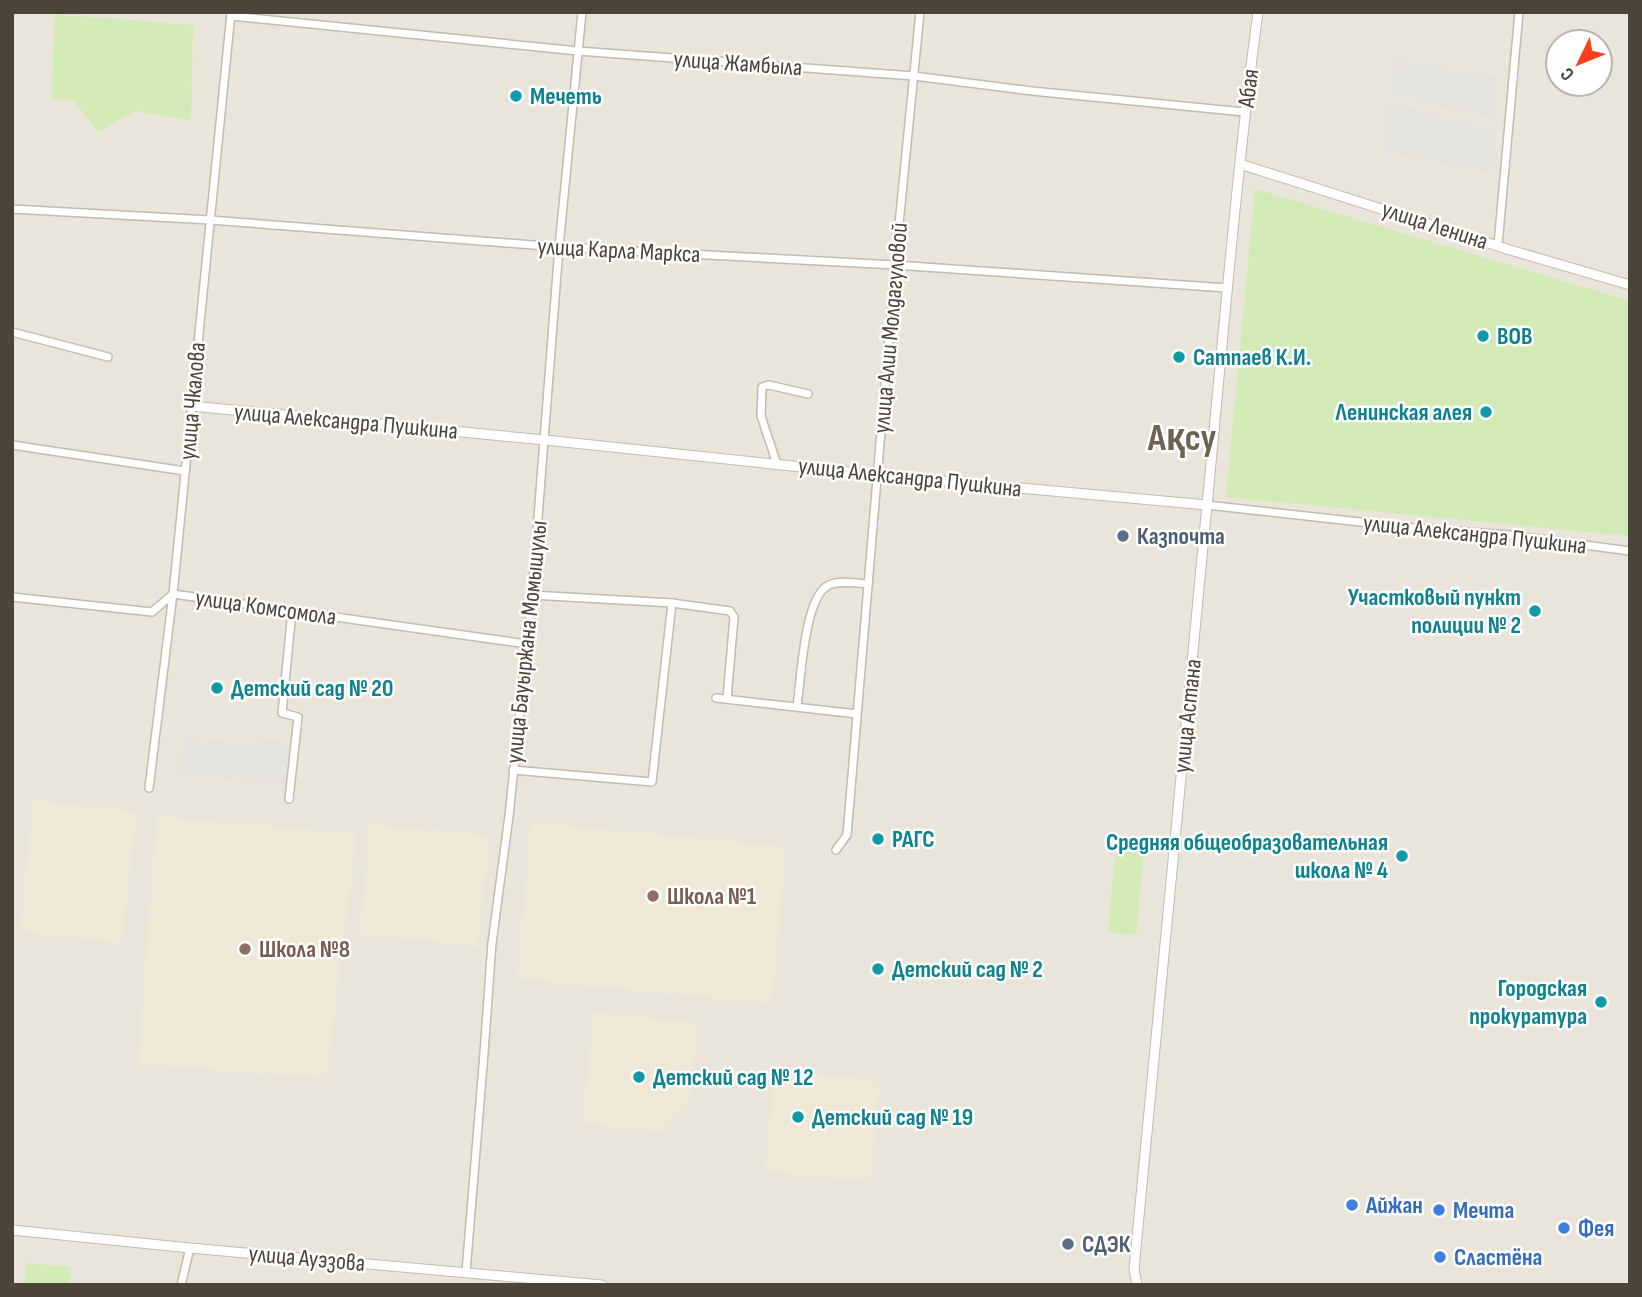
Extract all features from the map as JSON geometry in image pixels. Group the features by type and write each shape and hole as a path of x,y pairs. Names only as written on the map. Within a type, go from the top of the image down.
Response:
{"street":[{"name":"улица Бауыржана Момышулы","path":"466,1272 492,943 532,595 559,247 582,12"},
{"name":"улица Алии Молдагуловой","path":"836,850 847,835 895,265 920,12"},
{"name":"Абая","path":"1240,164 1244,112 1258,12"},
{"path":"1498,246 1519,12"},
{"name":"улица Жамбыла","path":"231,14 578,51 914,76 1032,91 1244,112"},
{"name":"улица Чкалова","path":"149,788 173,594 231,14"},
{"name":"улица Ленина","path":"1240,164 1630,285"},
{"name":"улица Астана","path":"1133,1269 1240,164"},
{"name":"улица Карла Маркса","path":"12,209 210,219 559,247 895,265 1227,288"},
{"path":"12,332 108,357"},
{"path":"777,464 761,416 762,387 769,385 808,394"},
{"name":"улица Александра Пушкина","path":"191,406 877,475 1207,505 1413,528 1508,535 1630,551"},
{"path":"12,445 186,471"},
{"path":"797,706 808,623 818,596 831,583 868,584"},
{"name":"улица Комсомола","path":"12,597 152,612 173,594 527,644"},
{"path":"532,595 672,603 730,611 734,617 727,699"},
{"path":"513,770 653,781 672,603"},
{"path":"289,799 298,717 282,713 292,611"},
{"path":"716,698 857,714"},
{"name":"улица Ауэзова","path":"12,1230 466,1272 503,1280 602,1285"},
{"path":"181,1285 190,1248"},
{"path":"1126,1285 1133,1269"},
{"path":"1133,1269 1136,1285"}],"shaded area":[{"name":"Ақсу","path":"12,12 1630,12 1630,1285 12,1285"},
{"path":"1398,58 1497,79 1493,116 1393,95"},
{"path":"1391,105 1493,129 1490,171 1386,151"},
{"path":"185,739 254,746 255,740 289,744 285,784 181,773"},
{"path":"33,801 137,812 121,943 20,931"},
{"name":"Школа №8","path":"157,817 357,834 326,1078 138,1063"},
{"name":"Школа №1","path":"531,823 786,847 772,1003 517,978"},
{"path":"370,825 490,836 477,946 360,933"},
{"path":"593,1013 698,1023 689,1103 662,1131 583,1123"},
{"path":"775,1070 880,1081 870,1181 765,1171"}],"green space":[{"path":"55,14 193,25 191,120 135,111 98,132 73,100 51,99"},
{"path":"1255,189 1630,301 1630,536 1226,497"},
{"path":"1117,836 1145,839 1136,935 1108,932"},
{"path":"26,1263 71,1267 69,1285 25,1285"}],"place":[{"name":"Мечеть","path":"516,96"},
{"name":"ВОВ","path":"1483,336"},
{"name":"Сатпаев К.И.","path":"1179,357"},
{"name":"Ленинская алея","path":"1486,412"},
{"name":"Казпочта","path":"1123,536"},
{"name":"Участковый пункт полиции № 2","path":"1535,611"},
{"name":"Детский сад № 20","path":"217,688"},
{"name":"РАГС","path":"878,839"},
{"name":"Средняя общеобразовательная школа № 4","path":"1402,856"},
{"name":"Школа №1","path":"653,896"},
{"name":"Школа №8","path":"245,949"},
{"name":"Детский сад № 2","path":"878,969"},
{"name":"Городская прокуратура","path":"1601,1002"},
{"name":"Детский сад № 12","path":"639,1077"},
{"name":"Детский сад № 19","path":"798,1117"},
{"name":"Айжан","path":"1352,1205"},
{"name":"Мечта","path":"1439,1210"},
{"name":"Фея","path":"1564,1228"},
{"name":"СДЭК","path":"1068,1244"},
{"name":"Сластёна","path":"1440,1257"}],"district":[{"name":"Ақсу","path":"1182,437"}]}
